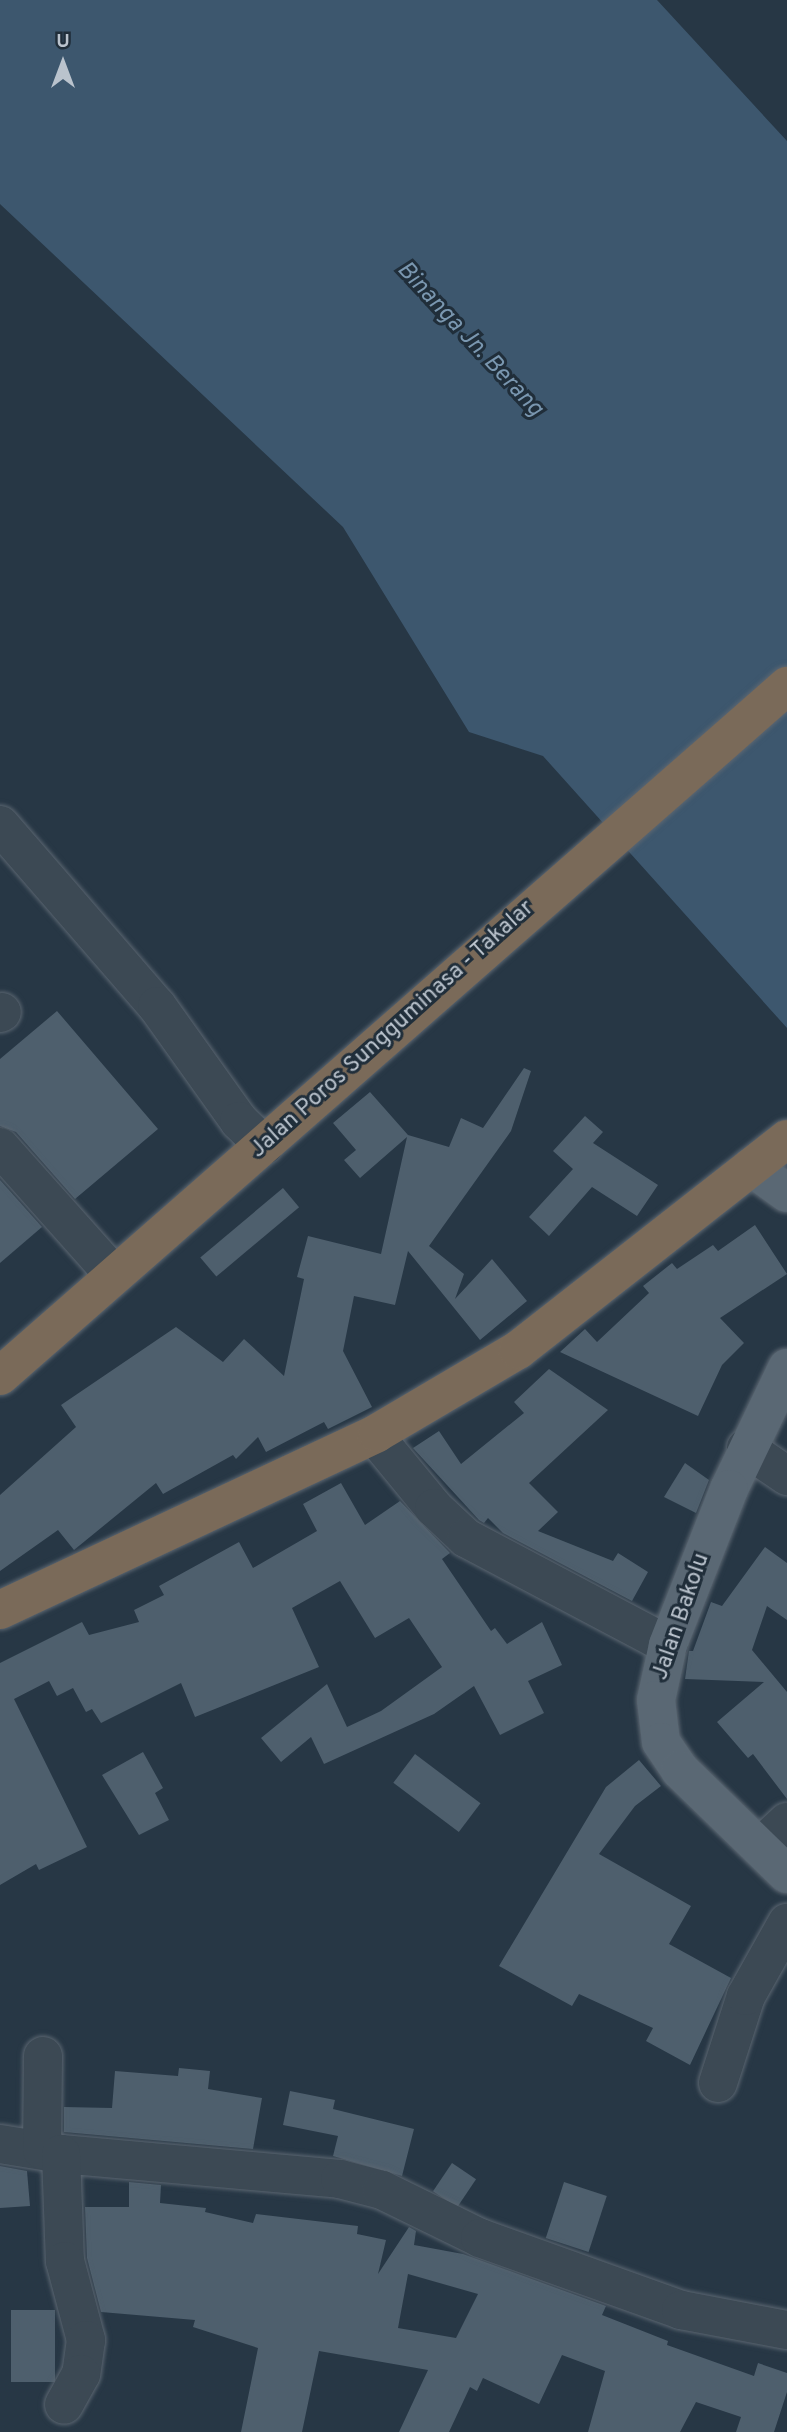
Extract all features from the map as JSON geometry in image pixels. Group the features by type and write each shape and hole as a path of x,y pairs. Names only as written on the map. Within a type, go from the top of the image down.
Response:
{"highway":[{"name":"Jalan Poros Sungguminasa - Takalar","path":"0,1376 264,1146 560,881 787,686"},
{"path":"0,1609 374,1435 518,1350 772,1150"}],"main road":[{"path":"772,1150 787,1193"},
{"name":"Jalan Bakolu","path":"787,1368 656,1639 661,1742 680,1770 773,1835 787,1874"}],"street":[{"path":"0,825 157,1006 239,1121 264,1146"},
{"path":"0,1147 114,1275"},
{"path":"374,1435 434,1508 466,1538 656,1639"},
{"path":"746,1448 787,1476"},
{"path":"718,2083 746,1996 787,1923"},
{"path":"43,2056 65,2261 86,2340 81,2374 64,2405"},
{"path":"0,2144 52,2152 340,2179 382,2190 480,2238 681,2310 787,2330"}],"water":[{"name":"Binanga Jn. Berang","path":"0,0 657,0 787,141 787,1028 543,756 469,732 343,527 0,204"}],"building":[{"path":"57,1011 158,1129 75,1199 16,1132 0,1126 0,1059"},
{"path":"524,1068 531,1071 511,1131 429,1246 464,1274 455,1299 492,1259 527,1301 480,1340 408,1251 395,1305 354,1296 343,1351 372,1407 328,1429 324,1422 266,1452 258,1437 236,1459 233,1455 163,1494 156,1483 74,1550 58,1530 0,1571 0,1495 76,1427 61,1405 176,1327 223,1362 244,1339 284,1376 304,1279 297,1277 308,1236 381,1254 407,1137 360,1178 344,1160 356,1150 333,1123 370,1092 408,1135 449,1147 461,1118 483,1128"},
{"path":"585,1116 603,1132 593,1143 658,1185 637,1216 592,1187 549,1236 529,1217 573,1169 553,1151"},
{"path":"0,1180 42,1227 0,1263"},
{"path":"283,1188 299,1207 216,1277 200,1257"},
{"path":"755,1225 787,1274 720,1318 744,1343 722,1365 698,1416 560,1352 585,1329 597,1342 649,1293 643,1286 672,1263 677,1269 713,1245 718,1251"},
{"path":"549,1369 608,1410 529,1483 558,1512 538,1531 613,1561 618,1553 648,1572 632,1601 503,1533 488,1518 484,1523 479,1520 413,1448 439,1431 461,1464 524,1413 514,1402"},
{"path":"685,1463 709,1480 696,1513 664,1497"},
{"path":"341,1483 365,1525 400,1501 450,1553 442,1559 491,1631 495,1628 507,1644 542,1622 562,1665 528,1681 544,1713 500,1735 474,1686 434,1714 324,1764 311,1737 281,1762 261,1738 327,1684 347,1727 381,1711 442,1667 409,1618 375,1638 340,1581 292,1608 319,1667 195,1717 181,1683 101,1723 92,1709 86,1712 73,1688 57,1696 49,1681 14,1699 87,1847 39,1870 36,1864 0,1885 0,1663 82,1622 89,1635 139,1622 134,1610 164,1595 159,1586 239,1542 253,1568 317,1531 303,1504"},
{"path":"765,1547 787,1563 787,1620 767,1606 752,1650 787,1692 787,1799 753,1754 748,1758 717,1722 764,1682 685,1679 689,1651 693,1651 711,1602 722,1606"},
{"path":"143,1752 163,1788 155,1793 169,1820 139,1835 102,1775"},
{"path":"415,1754 480,1803 459,1832 393,1783"},
{"path":"639,1760 661,1786 635,1806 599,1854 691,1906 669,1944 731,1978 690,2065 646,2041 653,2028 579,1994 572,2006 499,1966 606,1787"},
{"path":"179,2068 210,2071 208,2089 262,2098 253,2149 64,2132 64,2107 112,2108 115,2071 178,2076"},
{"path":"290,2091 335,2100 333,2109 414,2129 402,2176 333,2156 338,2136 283,2125"},
{"path":"452,2163 476,2179 457,2207 433,2191"},
{"path":"0,2166 27,2171 30,2206 0,2208"},
{"path":"129,2182 161,2185 160,2203 206,2208 205,2212 253,2223 256,2214 358,2226 357,2234 386,2240 378,2274 409,2227 416,2231 414,2245 463,2254 606,2306 602,2315 668,2341 667,2345 754,2376 758,2363 787,2373 787,2392 774,2432 736,2432 741,2417 696,2402 680,2432 588,2432 605,2371 562,2355 539,2404 483,2378 477,2391 470,2387 449,2432 399,2432 428,2370 319,2351 302,2432 241,2432 258,2348 193,2327 195,2320 101,2312 87,2258 85,2207 129,2207","holes":["408,2274 478,2294 456,2338 398,2328"]},
{"path":"564,2182 607,2196 589,2252 546,2238"},
{"path":"11,2310 55,2310 55,2382 11,2382"}]}
